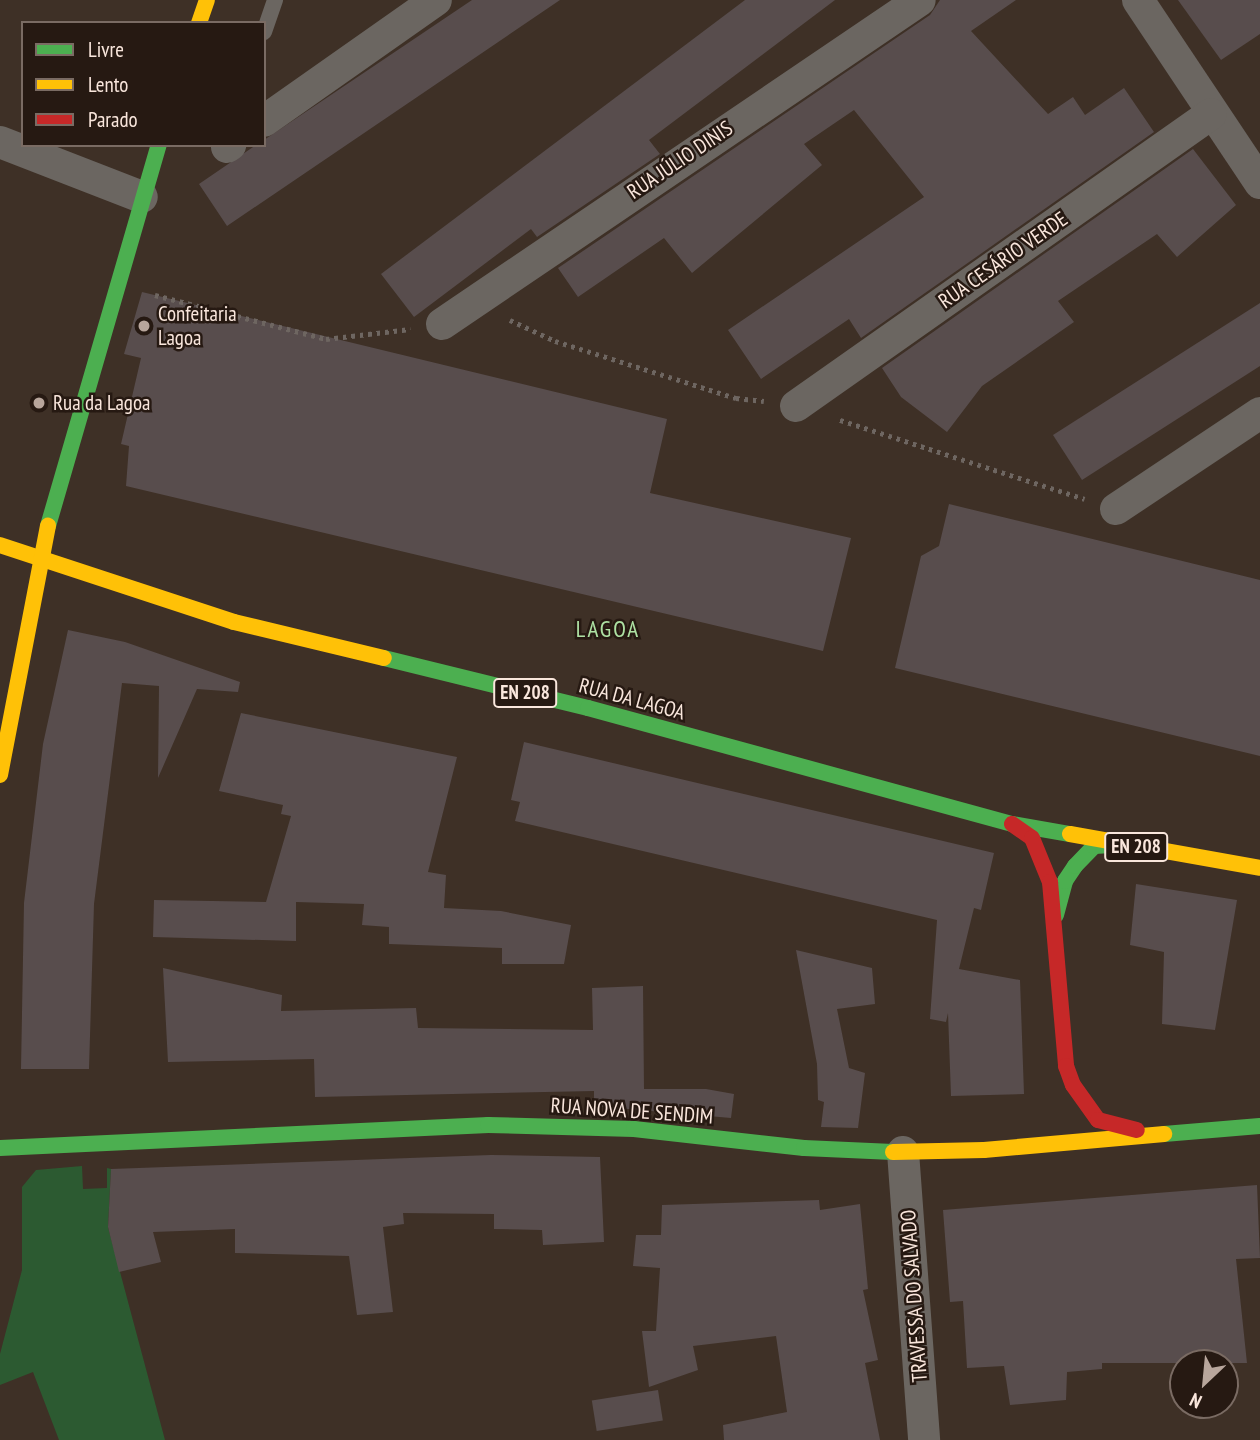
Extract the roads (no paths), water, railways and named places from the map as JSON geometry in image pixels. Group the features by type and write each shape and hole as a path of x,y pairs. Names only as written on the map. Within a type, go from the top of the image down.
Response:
{"main road":[{"path":"200,21 207,0"},
{"path":"14,610 39,558 158,147"},
{"name":"RUA DA LAGOA","path":"0,545 234,622 588,708 1012,824 1112,845 1260,868"},
{"path":"0,775 33,615 39,558"},
{"path":"1012,824 1032,838 1044,857 1055,921 1066,1066 1062,1101"},
{"path":"1055,921 1065,881 1075,866 1094,846 1112,845"},
{"path":"1066,1066 1079,1099 1098,1120 1139,1130 1192,1131"},
{"path":"984,1150 1035,1138 1053,1124"},
{"name":"RUA NOVA DE SENDIM","path":"0,1148 488,1125 634,1129 804,1149 903,1152 984,1150 1260,1126"}],"street":[{"path":"266,120 417,9 436,0"},
{"name":"RUA JÚLIO DINIS","path":"442,324 920,0"},
{"path":"1141,1 1211,114 1260,183"},
{"name":"RUA CESÁRIO VERDE","path":"796,406 1211,114"},
{"path":"0,142 142,197"},
{"path":"1116,509 1260,413"},
{"name":"TRAVESSA DO SALVADO","path":"903,1152 924,1440"}],"lane":[{"path":"266,26 275,0"}],"place":[{"name":"Confeitaria Lagoa","path":"144,326"},
{"name":"Rua da Lagoa","path":"39,403"}],"district":[{"name":"LAGOA","path":"608,629"}]}
